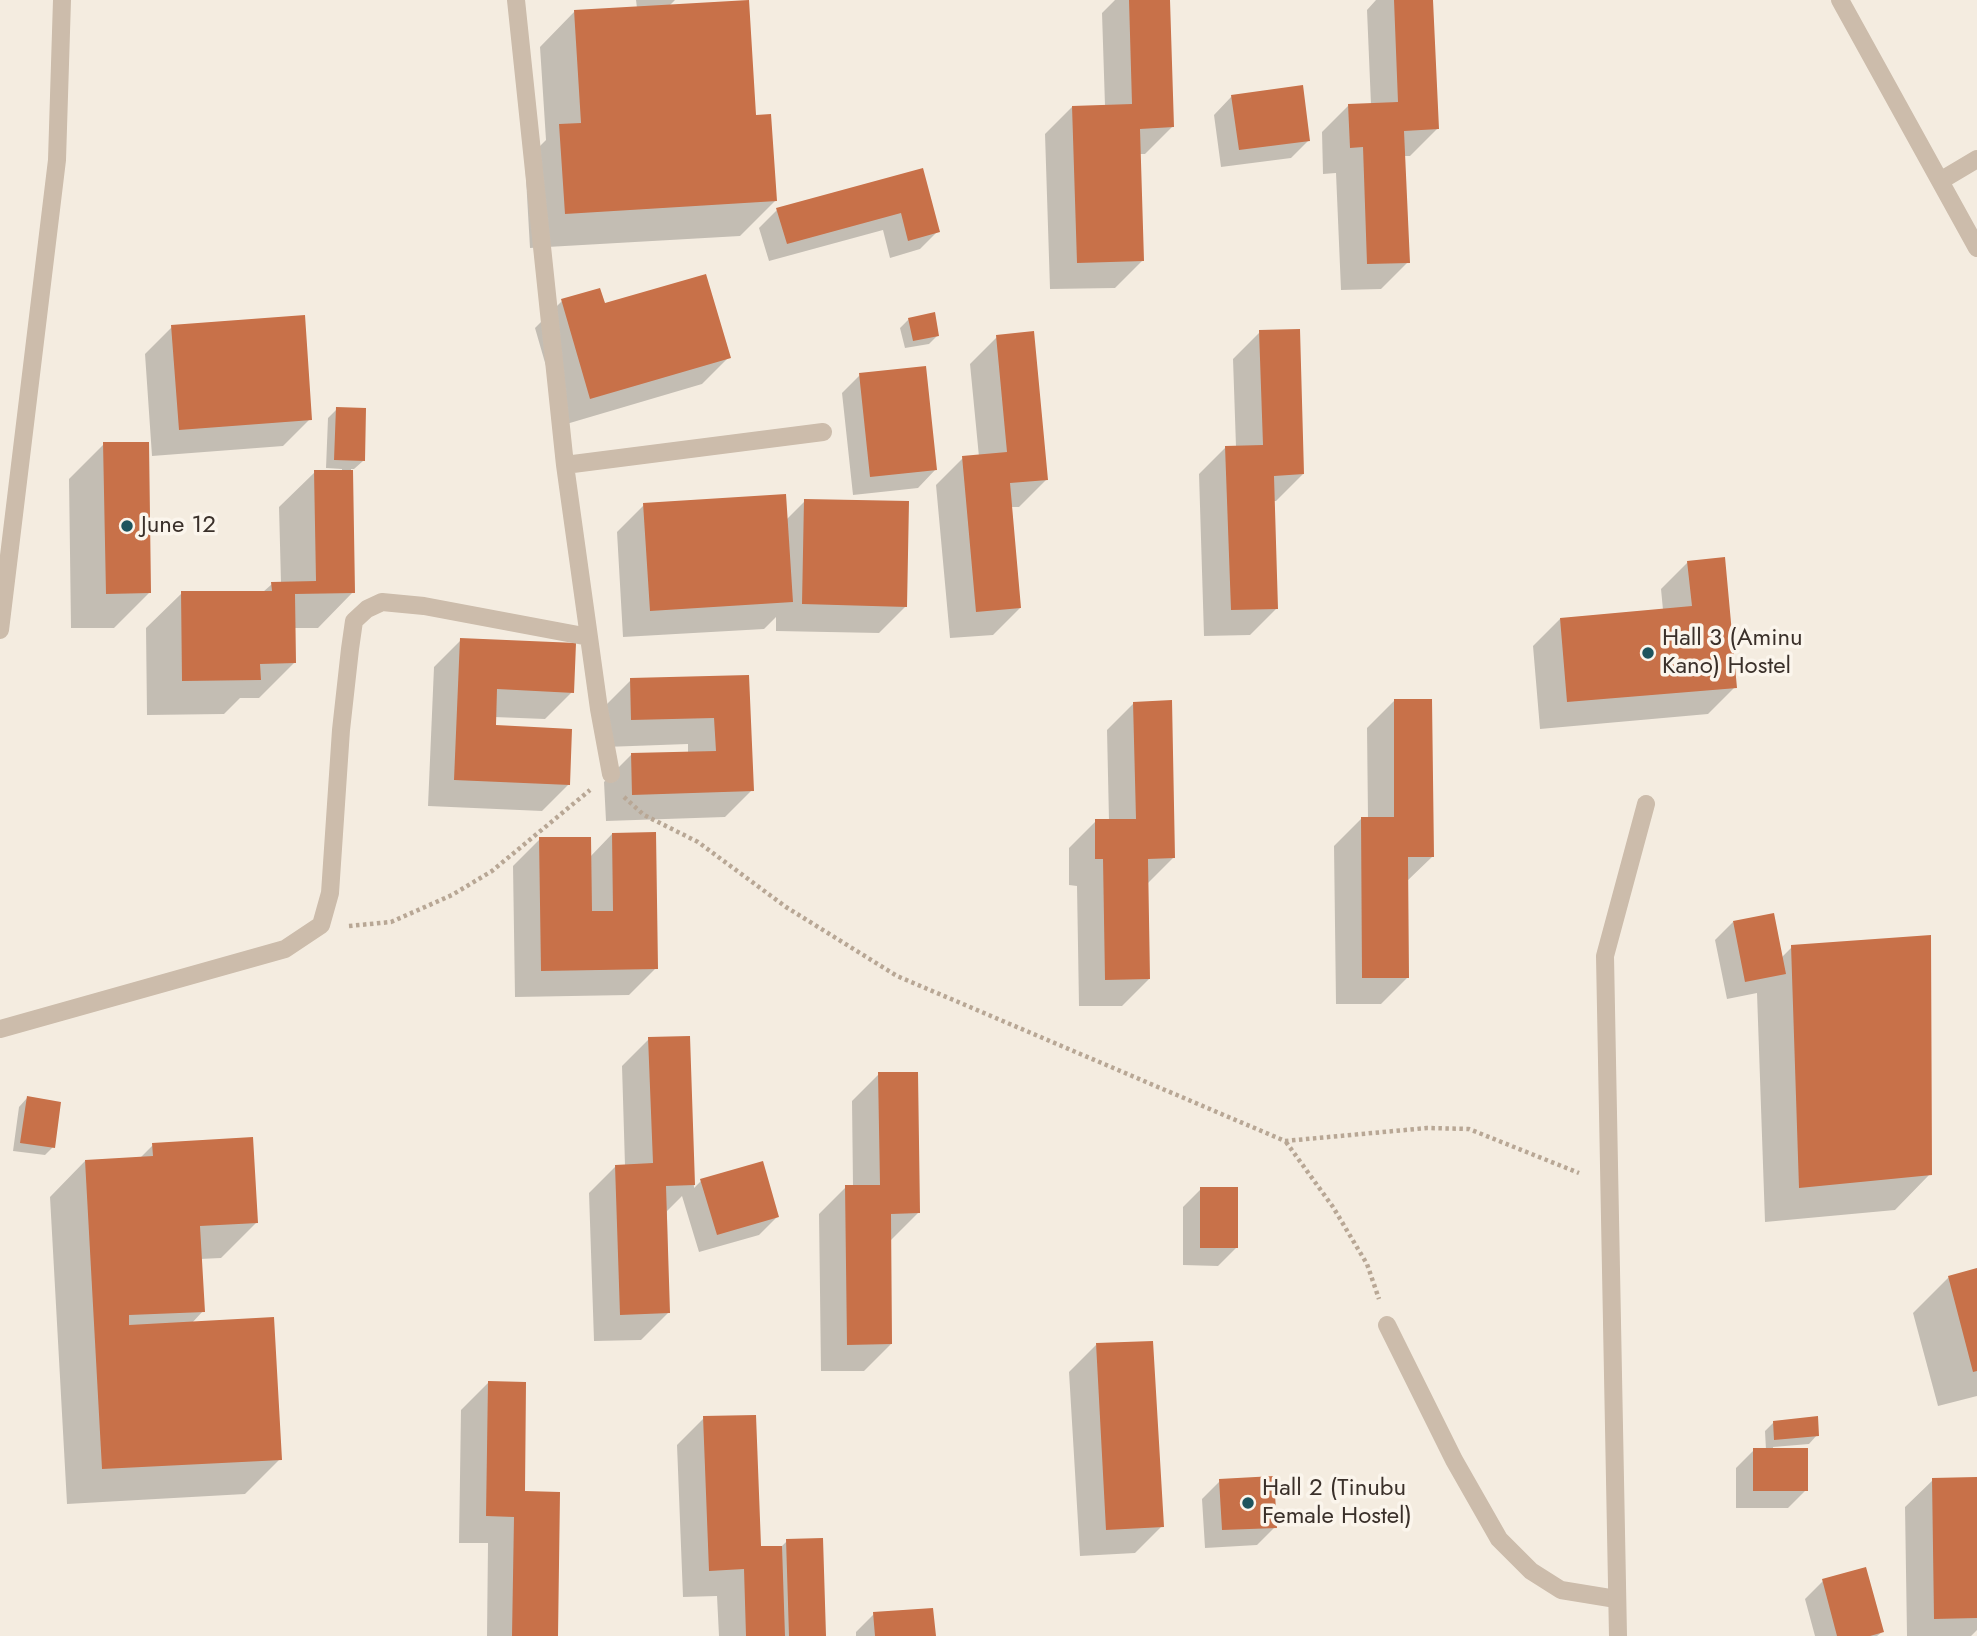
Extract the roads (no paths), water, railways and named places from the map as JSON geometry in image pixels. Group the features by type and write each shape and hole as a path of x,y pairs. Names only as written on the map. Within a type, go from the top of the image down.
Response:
{"street":[{"path":"0,630 57,160 62,0"},
{"path":"516,0 565,465 599,709 611,774"},
{"path":"1840,0 1977,248"},
{"path":"1940,181 1977,159"},
{"path":"565,465 823,432"},
{"path":"0,1029 285,948 321,925 330,893 341,730 354,621 367,609 382,602 424,606 589,637"},
{"path":"1618,1636 1605,956 1646,804"},
{"path":"1387,1325 1454,1460 1499,1539 1531,1571 1561,1590 1616,1598"}],"place":[{"name":"June 12","path":"127,526"},
{"name":"Hall 3 (Aminu Kano) Hostel","path":"1648,653"},
{"name":"Hall 2 (Tinubu Female Hostel)","path":"1248,1503"}]}
